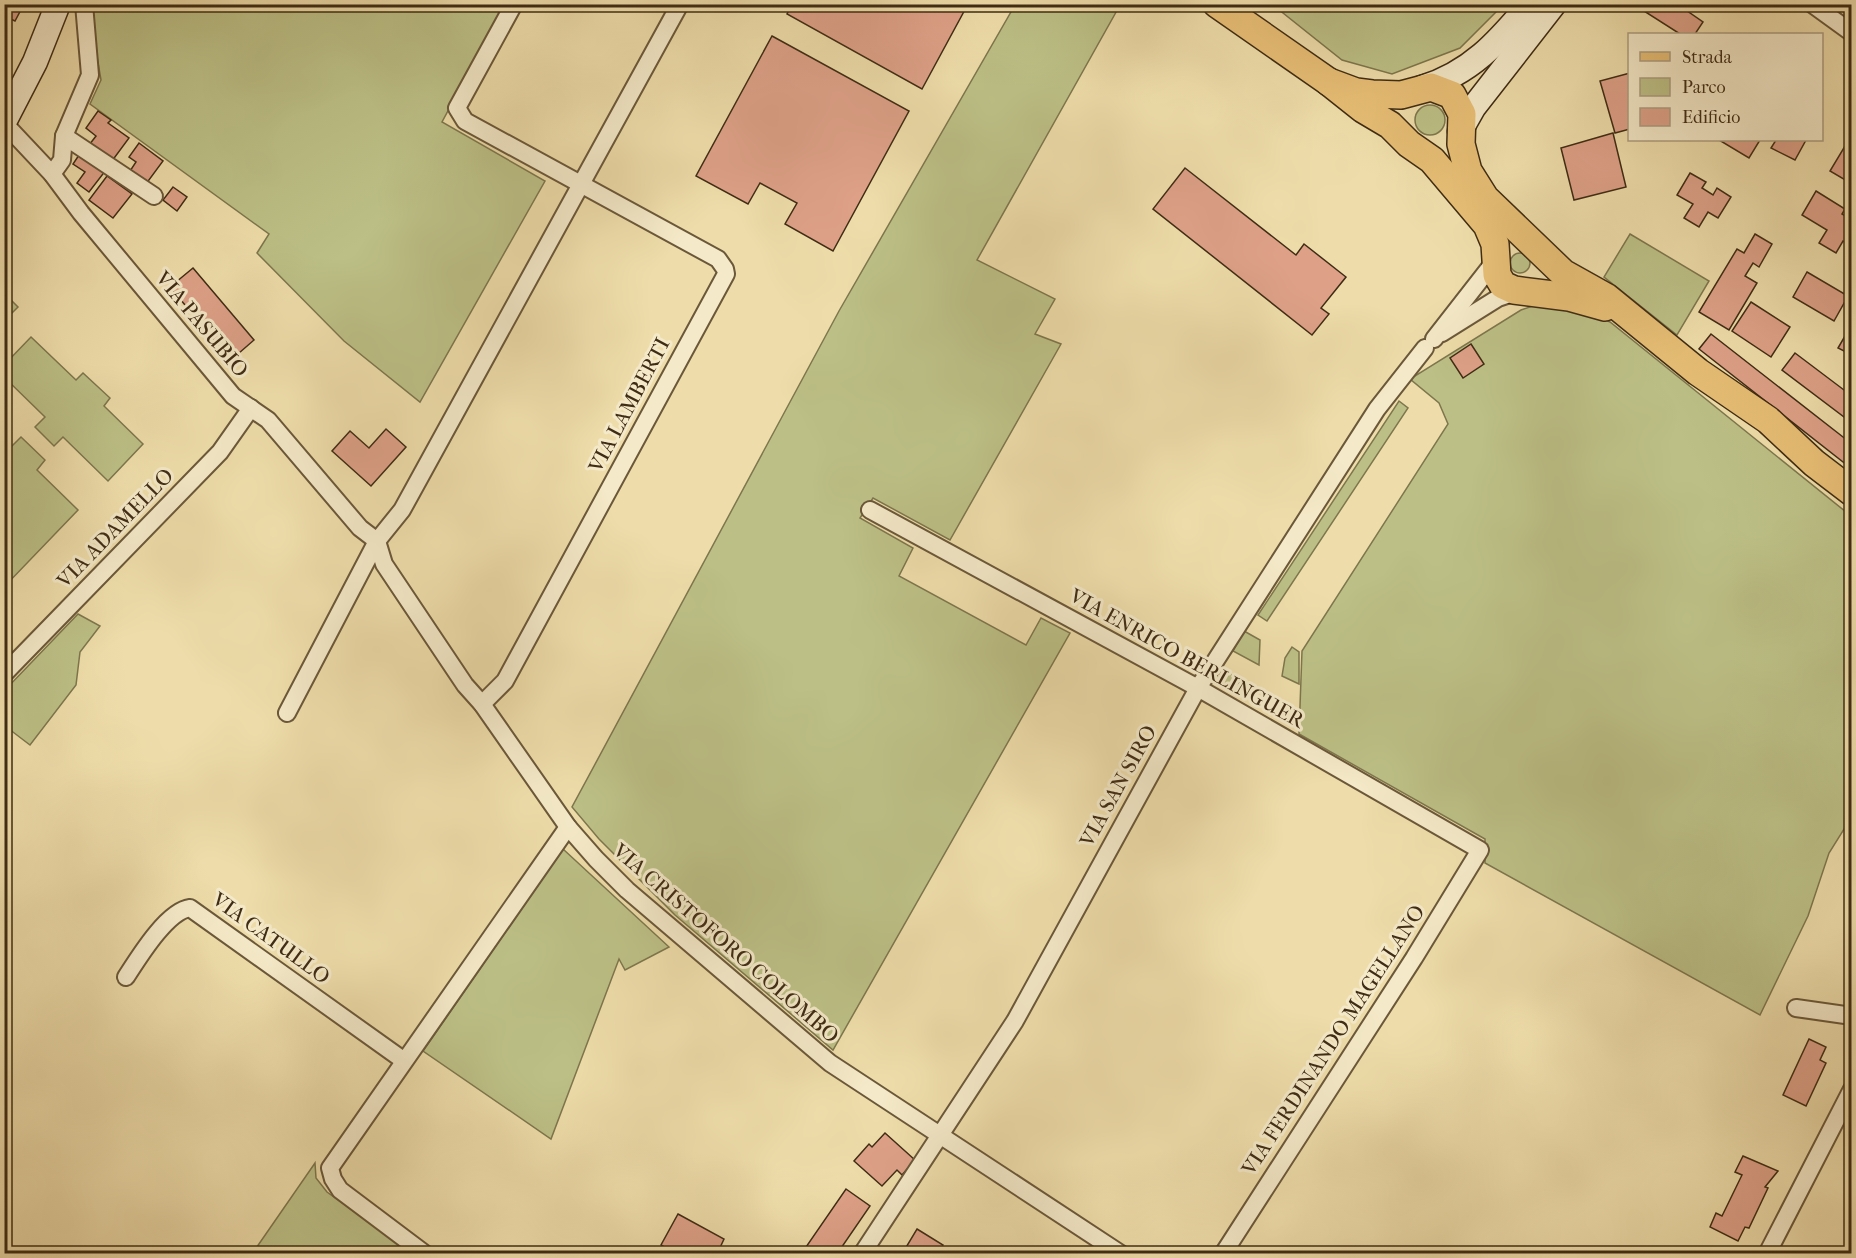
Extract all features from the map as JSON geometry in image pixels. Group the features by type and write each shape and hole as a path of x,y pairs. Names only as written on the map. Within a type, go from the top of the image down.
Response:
{"main road":[{"path":"1217,4 1329,82 1363,109 1394,128 1437,165 1483,219 1492,236 1500,282 1519,291 1569,297 1631,318"},
{"path":"1329,82 1356,92 1372,94 1390,95 1418,89 1437,88 1452,96 1460,108 1462,150 1475,185 1563,273 1597,291 1698,372 1743,416 1774,440 1814,462 1851,492"},
{"path":"1418,89 1405,98 1399,109 1398,127 1411,144 1431,152 1446,148 1462,126"},
{"path":"1519,291 1532,288 1542,278 1546,263 1540,248"}],"street":[{"path":"4,123 35,62 58,4"},
{"path":"52,174 62,160 64,136 90,75 84,4"},
{"path":"514,4 457,108 465,122 579,186"},
{"path":"287,713 377,541 402,510 680,4"},
{"path":"1418,89 1454,76 1474,63 1495,46 1530,4"},
{"path":"1462,126 1554,4"},
{"path":"1812,4 1851,33"},
{"name":"VIA PASUBIO","path":"4,123 52,174 81,213 233,396 268,420 360,528 377,541"},
{"path":"64,136 154,196"},
{"name":"VIA LAMBERTI","path":"482,704 505,681 726,274 718,260 579,186"},
{"path":"1496,253 1491,266 1434,339 1498,298 1519,291"},
{"name":"VIA SAN SIRO","path":"862,1254 1015,1021 1198,688 1377,409 1425,348"},
{"name":"VIA ADAMELLO","path":"4,674 220,452 251,408"},
{"name":"VIA ENRICO BERLINGUER","path":"870,510 1198,688 1480,850"},
{"name":"VIA CRISTOFORO COLOMBO","path":"377,541 384,564 465,685 482,704 568,827 596,859 662,922 823,1058 942,1134 1121,1254"},
{"path":"425,1254 340,1190 333,1179 330,1168 568,827"},
{"name":"VIA FERDINANDO MAGELLANO","path":"1223,1254 1414,958 1480,850"},
{"name":"VIA CATULLO","path":"126,976 149,943 181,909 190,908 404,1060"},
{"path":"1796,1008 1851,1016"},
{"path":"1767,1254 1851,1089"}],"green space":[{"path":"88,5 505,5 442,122 545,181 420,402 344,341 257,253 269,234 90,104 101,80"},
{"path":"1015,5 1120,5 977,260 1055,299 1035,334 1061,344 950,540 873,498 860,518 913,548 899,576 1026,645 1041,618 1070,633 833,1050 675,915 599,839 572,807 839,311"},
{"path":"1273,5 1503,5 1460,48 1392,74 1342,60"},
{"path":"1430,105 1440,110 1445,120 1440,130 1430,135 1420,130 1415,120 1420,110"},
{"path":"1630,234 1709,281 1677,335 1604,277"},
{"path":"1520,253 1527,256 1530,263 1527,270 1520,273 1513,270 1510,263 1513,256"},
{"path":"5,294 18,307 10,315 5,310"},
{"path":"1544,302 1574,306 1610,322 1851,516 1851,818 1829,853 1808,916 1760,1015 1485,863 1485,839 1299,734 1302,651 1448,424 1439,403 1410,379 1521,310"},
{"path":"31,337 76,380 83,373 110,398 104,406 143,444 108,481 63,437 54,446 35,427 45,417 5,378 5,364"},
{"path":"1399,401 1408,408 1267,621 1258,615"},
{"path":"21,437 45,460 37,470 78,510 5,586 5,439 12,446"},
{"path":"78,614 100,626 80,652 76,685 30,745 5,726 5,690"},
{"path":"1244,631 1260,640 1259,665 1233,651"},
{"path":"1292,647 1299,652 1299,684 1282,676 1285,658"},
{"path":"1221,668 1242,681 1227,690 1219,680"},
{"path":"563,849 669,947 625,970 619,959 551,1139 423,1051"},
{"path":"315,1163 316,1178 327,1192 411,1253 252,1254"}],"building":[{"path":"4,4 24,4 15,21 4,16"},
{"path":"792,4 968,4 922,89 787,14"},
{"path":"1633,4 1677,4 1703,22 1696,33 1678,33"},
{"path":"772,36 909,111 833,251 785,224 797,203 760,183 748,204 696,176"},
{"path":"1628,74 1628,130 1615,133 1600,81"},
{"path":"98,111 111,120 108,123 129,138 112,161 89,145 96,136 86,128"},
{"path":"1613,133 1626,187 1574,200 1561,148"},
{"path":"1721,141 1759,141 1749,158"},
{"path":"1775,141 1805,141 1795,160 1771,148"},
{"path":"139,143 163,161 146,184 130,171 136,162 129,157"},
{"path":"1845,146 1852,150 1852,184 1830,171"},
{"path":"81,152 106,170 89,192 77,183 85,172 73,164"},
{"path":"1185,168 1296,255 1304,244 1346,277 1321,308 1329,314 1312,335 1153,209"},
{"path":"1690,173 1706,182 1702,188 1713,195 1717,188 1731,197 1718,218 1708,212 1699,227 1684,218 1693,204 1677,195"},
{"path":"107,176 132,194 113,218 89,200"},
{"path":"173,187 187,197 177,211 163,200"},
{"path":"1816,191 1845,209 1842,214 1852,220 1852,246 1843,241 1836,253 1819,243 1827,230 1802,215"},
{"path":"1755,234 1772,244 1759,267 1753,263 1745,276 1757,283 1729,330 1699,312 1737,249 1744,253"},
{"path":"193,268 254,340 231,360 170,287"},
{"path":"1807,272 1848,296 1834,321 1793,297"},
{"path":"1751,302 1790,327 1771,357 1732,331"},
{"path":"1852,324 1852,355 1838,348"},
{"path":"1711,334 1852,444 1852,469 1699,349"},
{"path":"1471,344 1484,364 1463,378 1450,358"},
{"path":"1795,353 1852,396 1852,423 1782,370"},
{"path":"386,429 406,447 371,486 332,451 350,431 369,448"},
{"path":"1809,1039 1826,1047 1820,1060 1826,1063 1806,1106 1783,1095"},
{"path":"885,1133 915,1160 902,1175 897,1170 882,1186 854,1161 869,1144 872,1147"},
{"path":"1743,1156 1778,1171 1765,1187 1768,1188 1749,1228 1745,1227 1738,1241 1710,1227 1716,1213 1722,1216 1742,1175 1735,1172"},
{"path":"846,1189 870,1206 837,1254 816,1254 806,1247"},
{"path":"678,1214 724,1239 717,1254 676,1254 661,1245"},
{"path":"917,1229 943,1245 938,1254 902,1254"}]}
